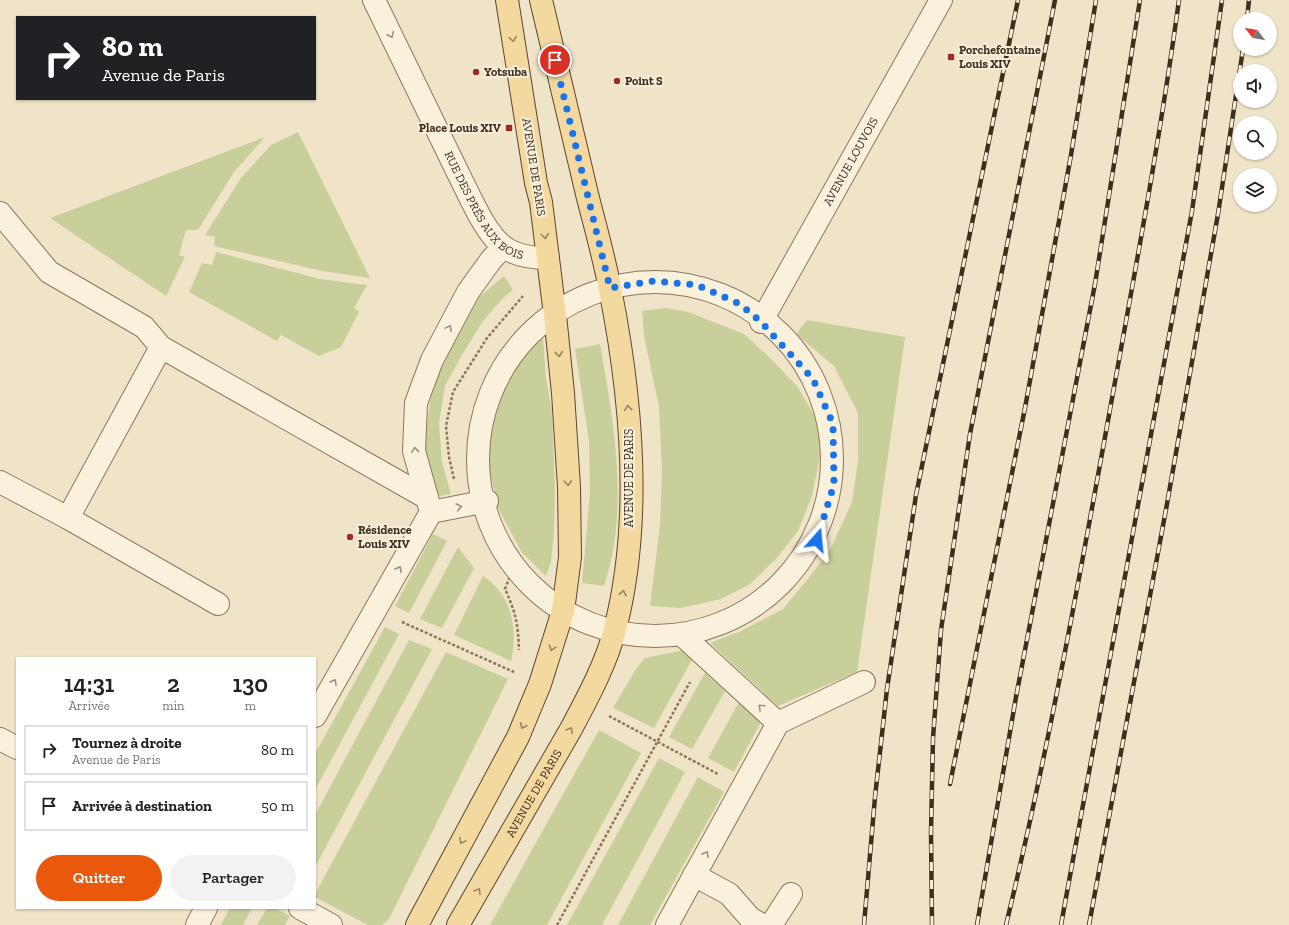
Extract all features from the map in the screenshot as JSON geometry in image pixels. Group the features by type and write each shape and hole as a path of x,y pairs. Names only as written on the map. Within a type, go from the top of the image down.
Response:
{"main road":[{"name":"AVENUE DE PARIS","path":"416,925 518,737 540,684 563,611 570,557 569,487 563,393 555,315 542,258 541,202 535,175 507,0"},
{"name":"AVENUE DE PARIS","path":"458,925 584,704 600,671 615,631 624,588 631,519 631,434 622,355 610,288 541,0"}],"street":[{"name":"RUE DES PRÉS AUX BOIS","path":"374,0 486,227 503,247 514,252 542,258"},
{"name":"AVENUE LOUVOIS","path":"761,322 941,0"},
{"path":"0,213 49,272 144,327 161,347 429,505 459,507 487,501"},
{"path":"316,714 376,610 429,505 414,450 416,403 432,360 468,292 491,260 503,247"},
{"path":"653,281 697,285 740,304 761,322 813,379 833,424 834,484 817,540 779,589 737,617 682,635 649,635 615,631 563,611 529,580 515,563 502,542 487,501 474,453 478,410 495,371 518,342 535,327 582,299 610,288 653,281"},
{"path":"68,518 161,347"},
{"path":"0,482 68,518 218,604"},
{"path":"682,635 778,723"},
{"path":"667,925 778,723 864,682"},
{"path":"0,739 16,747"},
{"path":"694,875 729,894 750,918 762,925"},
{"path":"771,925 791,894"},
{"path":"197,925 205,909"},
{"path":"302,909 331,925"}],"path":[{"path":"459,507 458,493 449,457 446,426 454,392 487,338 526,293 542,258"},
{"path":"515,563 505,589 514,607 518,625 519,651"},
{"path":"376,610 516,673 517,669"},
{"path":"557,925 705,656"},
{"path":"584,704 743,787"}],"green space":[{"path":"298,132 370,278 322,271 214,246 215,237 205,235 241,178 271,145"},
{"path":"265,137 234,172 198,230 186,230 179,255 185,257 166,296 50,218"},
{"path":"216,252 320,279 367,285 354,308 359,312 341,347 319,356 281,335 277,341 189,292 202,263 212,265"},
{"path":"504,276 513,290 504,297 483,321 445,386 439,423 442,462 451,494 434,497 425,454 430,401 445,356 479,297"},
{"path":"666,308 688,312 744,334 797,386 819,423 820,457 812,496 798,531 776,559 749,585 721,599 681,608 650,606 660,525 662,471 659,407 644,336 642,311"},
{"path":"807,320 905,337 857,672 778,706 710,643 741,631 783,609 830,550 852,502 858,461 858,413 834,366 796,334"},
{"path":"543,337 546,378 552,412 555,488 554,534 551,562 546,576 522,553 498,508 486,454 486,427 492,404 506,375 518,356"},
{"path":"600,344 613,423 618,477 616,530 611,560 604,586 582,583 590,492 589,441 575,349"},
{"path":"433,534 447,541 409,613 395,606"},
{"path":"458,547 474,568 442,628 420,619"},
{"path":"483,576 492,583 501,594 510,611 514,631 511,661 454,635"},
{"path":"385,627 399,634 316,788 316,752"},
{"path":"409,640 432,649 316,865 316,813"},
{"path":"684,650 692,660 654,728 613,708 636,669 645,658"},
{"path":"446,652 508,679 389,919 382,925 368,925 316,898 316,892"},
{"path":"705,673 725,691 692,749 669,737"},
{"path":"739,702 761,722 734,772 708,758"},
{"path":"599,730 641,753 547,925 490,925"},
{"path":"659,758 685,772 602,925 567,925"},
{"path":"698,777 724,792 650,925 618,925"},
{"path":"229,909 251,909 243,925 221,925"},
{"path":"266,909 277,909 290,916 285,925 257,925"}],"railway":[{"path":"864,925 875,797 887,689 916,495 1018,0"},
{"path":"932,925 931,832 933,738 941,630 970,434 1055,0"},
{"path":"950,784 1025,408 1071,155 1096,0"},
{"path":"977,925 1016,697 1095,284 1140,0"},
{"path":"1006,925 1035,798 1086,543 1164,104 1179,0"},
{"path":"1061,925 1192,211 1222,0"},
{"path":"1248,12 1249,0"},
{"path":"1089,925 1167,504 1218,214 1242,56"}],"place":[{"name":"Porchefontaine Louis XIV","path":"951,57"},
{"name":"Yotsuba","path":"476,72"},
{"name":"Point S","path":"617,81"},
{"name":"Place Louis XIV","path":"509,128"},
{"name":"Résidence Louis XIV","path":"350,537"}],"route":[{"path":"555,60 610,288 653,281 697,285 740,304 761,322 813,379 833,424 834,484 817,540"}]}
